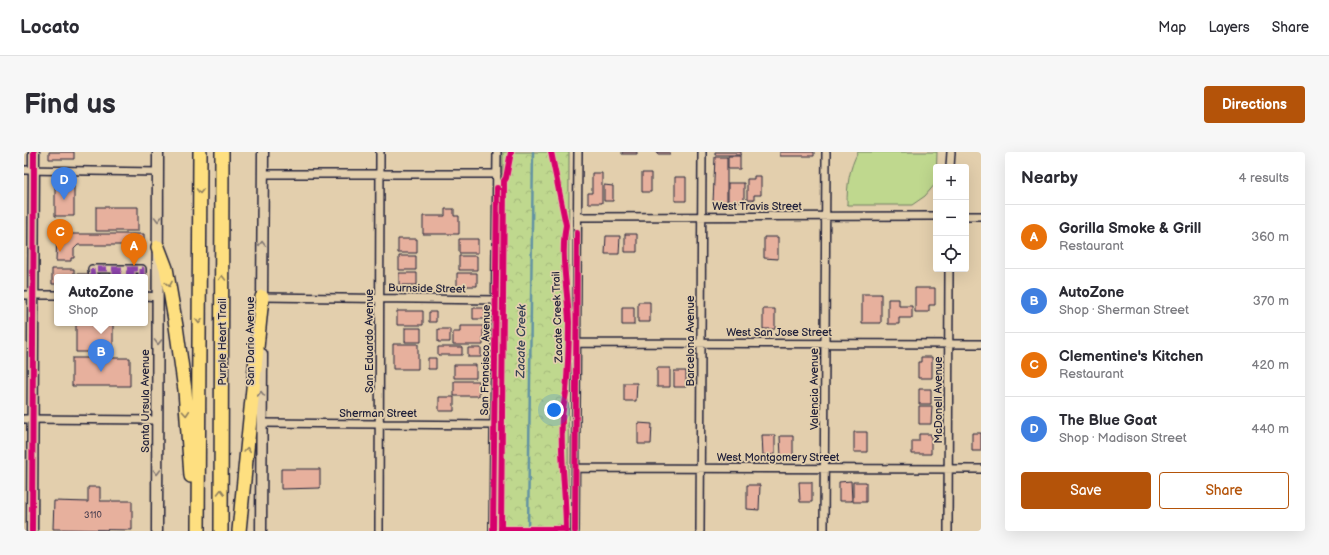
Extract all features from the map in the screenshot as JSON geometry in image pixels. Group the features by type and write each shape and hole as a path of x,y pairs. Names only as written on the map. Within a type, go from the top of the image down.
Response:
{"highway":[{"name":"Purple Heart Trail","path":"198,531 200,152"},
{"name":"Purple Heart Trail","path":"221,531 222,152"},
{"path":"158,247 166,268 184,383 195,531"},
{"path":"239,531 262,297"}],"main road":[{"path":"32,531 28,419 29,171 34,152"},
{"name":"Santa Ursula Avenue","path":"157,531 158,152"},
{"name":"San Dario Avenue","path":"261,531 263,152"}],"street":[{"name":"San Eduardo Avenue","path":"379,531 380,152"},
{"name":"San Francisco Avenue","path":"493,531 497,152"},
{"path":"576,531 578,152"},
{"name":"Barcelona Avenue","path":"700,531 702,152"},
{"name":"Valencia Avenue","path":"824,531 826,152"},
{"path":"950,152 950,164"},
{"path":"29,171 158,172"},
{"path":"263,174 497,174"},
{"name":"West Travis Street","path":"577,217 933,216"},
{"path":"969,216 981,216"},
{"path":"93,274 92,269 142,269 142,274"},
{"name":"McDonell Avenue","path":"948,531 949,272"},
{"path":"116,274 132,274"},
{"path":"29,295 54,295"},
{"path":"148,296 158,297"},
{"name":"Burnside Street","path":"262,297 496,300"},
{"name":"West San Jose Street","path":"576,343 981,344"},
{"path":"28,419 157,420"},
{"name":"Sherman Street","path":"261,423 494,425"},
{"name":"West Montgomery Street","path":"576,468 981,469"}],"green space":[{"path":"503,152 569,152 568,531 500,531"},
{"path":"858,152 937,152 937,164 933,164 933,187 925,196 912,205 847,205 847,191 852,165"}],"building":[{"path":"49,152 74,152 74,159 49,159"},
{"path":"622,152 637,152 637,154 622,154"},
{"path":"657,152 670,152 670,154 657,154"},
{"path":"715,152 741,152 741,155 715,155"},
{"path":"780,152 814,152 814,156 780,156"},
{"path":"728,156 740,156 740,169 728,169"},
{"path":"715,157 727,157 727,203 713,203"},
{"path":"592,173 602,173 602,203 588,203 588,193 592,193"},
{"path":"642,173 651,173 651,192 642,192"},
{"path":"754,176 761,176 761,195 754,195 754,200 747,200 747,179 754,179"},
{"path":"675,177 686,177 686,201 675,201"},
{"path":"728,183 744,183 744,202 728,202"},
{"path":"55,185 74,185 74,216 55,216"},
{"path":"604,185 613,186 613,201 604,201"},
{"path":"96,207 138,207 138,231 96,231"},
{"path":"445,209 454,209 454,216 459,216 459,234 423,234 423,216 445,216"},
{"path":"57,234 144,234 144,245 78,245 74,249 74,258 71,258 71,261 56,261"},
{"path":"625,234 637,234 637,252 625,252"},
{"path":"606,236 620,236 619,254 605,254"},
{"path":"764,237 778,237 778,259 764,258"},
{"path":"398,239 417,239 417,253 398,253"},
{"path":"459,239 478,239 478,253 459,253"},
{"path":"399,256 416,256 416,270 399,270"},
{"path":"459,256 477,256 477,270 459,270"},
{"path":"52,269 74,269 74,274 54,274 54,284 52,284"},
{"path":"399,273 417,273 417,285 399,285"},
{"path":"457,273 477,273 477,286 457,286"},
{"path":"915,288 935,288 935,305 929,305 929,312 915,312"},
{"path":"862,294 881,294 881,323 862,323"},
{"path":"888,299 899,299 899,306 912,306 912,318 899,318 899,324 888,324"},
{"path":"638,302 650,302 650,322 638,322"},
{"path":"622,307 634,307 634,325 622,325"},
{"path":"473,308 485,308 485,319 473,319"},
{"path":"763,309 775,309 775,329 763,329"},
{"path":"397,311 423,311 423,325 397,325"},
{"path":"429,312 436,312 436,322 429,322"},
{"path":"76,326 113,326 113,352 76,352"},
{"path":"460,326 483,326 483,345 453,345 453,332 460,332"},
{"path":"405,328 421,328 421,342 405,342"},
{"path":"438,329 450,329 450,342 438,342"},
{"path":"393,344 418,344 418,369 393,369"},
{"path":"438,347 462,347 462,355 438,355"},
{"path":"468,348 481,348 481,357 468,357"},
{"path":"921,357 932,357 932,378 918,378 918,362 921,362"},
{"path":"72,358 130,358 130,386 72,386"},
{"path":"428,358 436,358 436,369 428,369"},
{"path":"454,365 476,365 476,378 454,378"},
{"path":"657,368 670,368 670,387 657,387"},
{"path":"674,371 686,371 686,387 674,387"},
{"path":"454,381 479,381 479,396 454,396"},
{"path":"624,383 637,383 636,401 624,401"},
{"path":"919,389 931,389 931,404 919,404"},
{"path":"439,397 454,397 454,411 439,411"},
{"path":"919,406 932,406 931,424 919,424"},
{"path":"638,423 652,424 651,444 638,444"},
{"path":"854,432 867,432 867,452 854,452"},
{"path":"972,433 981,433 981,451 972,451"},
{"path":"919,434 931,434 931,454 912,454 912,441 919,441"},
{"path":"762,435 775,435 775,455 763,455"},
{"path":"780,436 793,436 793,456 781,457"},
{"path":"281,469 320,469 320,488 281,489"},
{"path":"851,481 852,501 839,501 839,482"},
{"path":"799,482 812,482 812,502 800,502"},
{"path":"853,482 866,482 866,502 853,502"},
{"path":"747,485 760,485 759,510 747,509"},
{"path":"88,487 100,487 100,501 132,501 132,530 53,529 54,501 88,502"}],"waterway":[{"name":"Zacate Creek","path":"528,531 533,152"}],"marked path":[{"path":"93,274 92,269 142,269 142,274"},
{"path":"115,274 132,274"}],"cycle path":[{"path":"32,531 34,152"},
{"path":"501,531 504,181 506,178 511,152"},
{"name":"Zacate Creek Trail","path":"551,152 566,225 564,237 564,261 569,339 566,395 562,416 562,461 566,531"},
{"path":"493,531 497,188"},
{"path":"575,531 577,233"},
{"path":"502,529 562,529"}],"place":[{"name":"The Blue Goat","path":"64,200"},
{"name":"Clementine's Kitchen","path":"60,252"},
{"name":"Gorilla Smoke & Grill","path":"134,266"},
{"name":"AutoZone","path":"101,372"}]}
